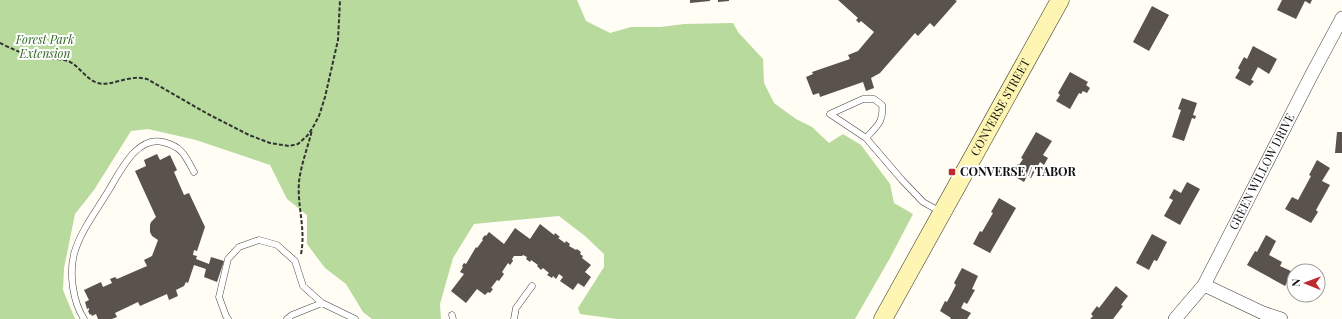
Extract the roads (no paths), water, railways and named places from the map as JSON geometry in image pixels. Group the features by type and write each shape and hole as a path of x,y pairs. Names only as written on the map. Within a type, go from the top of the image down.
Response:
{"main road":[{"name":"CONVERSE STREET","path":"883,319 1060,0"}],"street":[{"name":"GREEN WILLOW DRIVE","path":"1175,319 1204,285 1342,18"},
{"path":"1204,285 1263,313 1281,319"}],"lane":[{"path":"866,138 879,124 883,114 882,105 874,99 863,99 830,114 866,138 923,202 943,213"},
{"path":"84,319 78,310 72,285 74,256 82,233 126,163 137,149 147,142 159,141 171,144 180,149 194,172"},
{"path":"228,319 219,298 228,259 239,247 259,240 276,245 295,261 303,286 322,303 355,319"},
{"path":"514,319 516,308 532,286"},
{"path":"287,319 292,315 322,303"}],"place":[{"name":"CONVERSE / TABOR","path":"952,172"}],"park label":[{"name":"Forest Park Extension","path":"45,47"}]}
